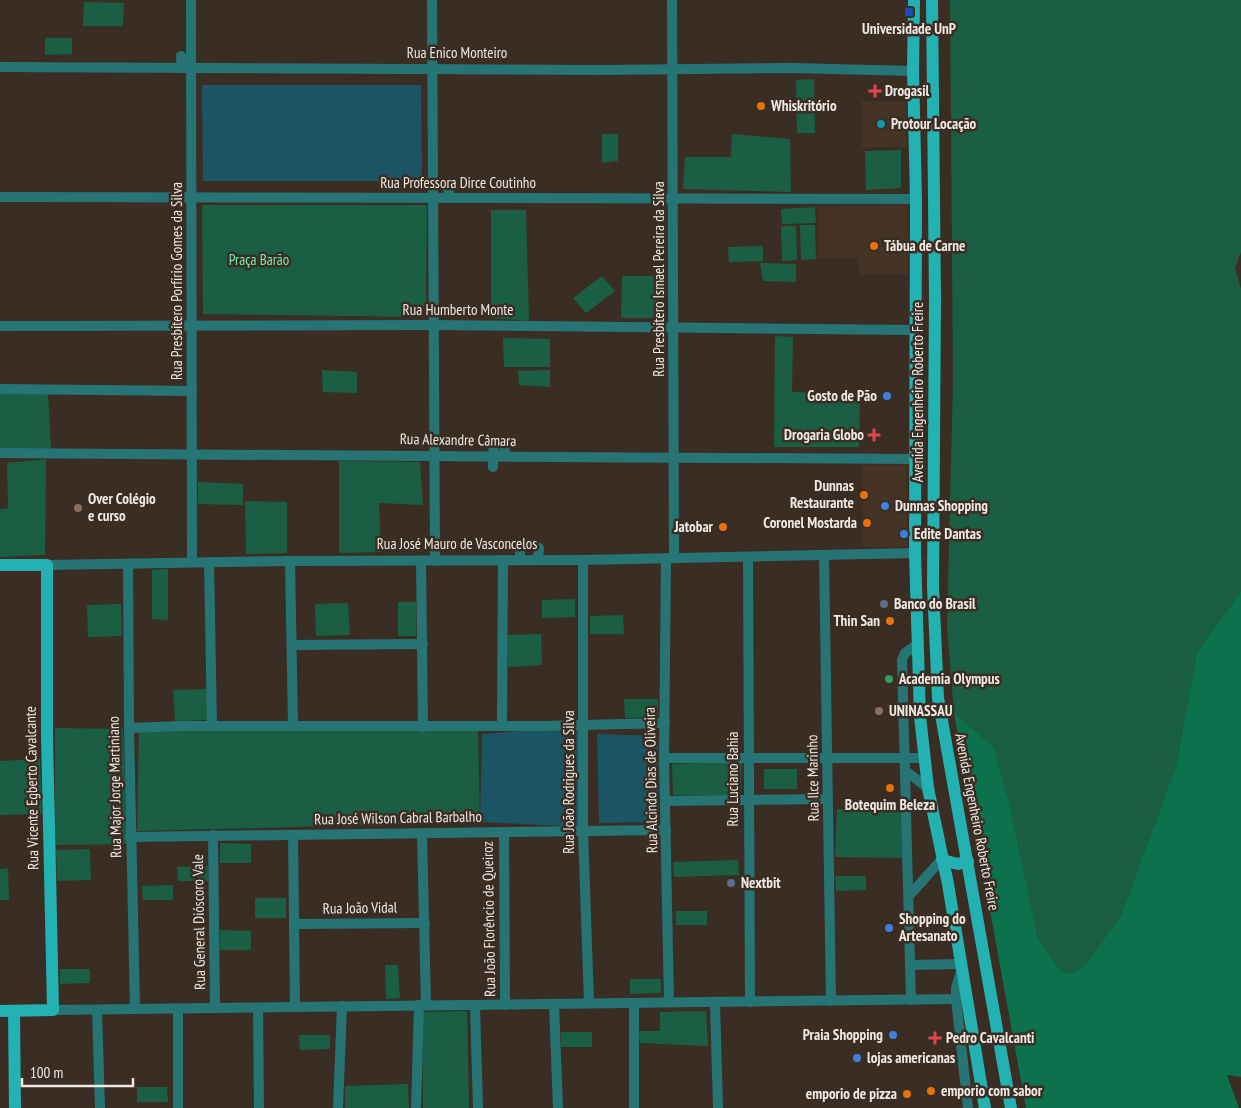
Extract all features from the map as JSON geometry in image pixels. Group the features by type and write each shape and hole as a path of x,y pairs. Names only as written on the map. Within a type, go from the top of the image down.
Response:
{"main road":[{"name":"Avenida Engenheiro Roberto Freire","path":"914,0 916,645 928,788 948,884 985,1108"},
{"name":"Avenida Engenheiro Roberto Freire","path":"932,0 935,298 933,587 938,698 1011,1108"},
{"path":"914,23 922,23 925,28 928,67 932,76"},
{"name":"Rua José Mauro de Vasconcelos","path":"0,566 47,565"},
{"name":"Rua Vicente Egberto Cavalcante","path":"47,565 47,735 52,1010"},
{"path":"942,859 958,864 968,861"},
{"path":"948,884 955,881 962,882 972,922 981,932"},
{"path":"0,1011 52,1010"},
{"path":"14,1011 15,1108"}],"street":[{"name":"Rua Presbítero Porfírio Gomes da Silva","path":"191,0 187,68 193,196 192,562"},
{"path":"432,0 435,561"},
{"name":"Rua Presbítero Ismael Pereira da Silva","path":"670,558 674,460 674,68 672,0"},
{"path":"181,56 187,68"},
{"name":"Rua Enico Monteiro","path":"0,67 674,68 913,71"},
{"path":"448,185 449,198"},
{"name":"Rua Professora Dirce Coutinho","path":"0,197 916,199"},
{"name":"Rua Humberto Monte","path":"0,326 433,325 916,330"},
{"path":"0,389 192,391"},
{"path":"493,442 497,456"},
{"path":"493,467 504,443"},
{"name":"Rua Alexandre Câmara","path":"0,453 434,455 674,460 916,459"},
{"path":"520,546 520,560"},
{"path":"538,560 539,548"},
{"name":"Rua José Mauro de Vasconcelos","path":"47,565 290,561 583,560 915,553"},
{"name":"Rua Ilce Marinho","path":"824,556 831,1001"},
{"name":"Rua Luciano Bahia","path":"748,557 750,1002"},
{"name":"Rua Alcindo Dias de Oliveira","path":"669,1002 664,758 670,558"},
{"path":"502,726 503,560"},
{"name":"Rua João Rodrigues da Silva","path":"583,560 583,831 589,1003"},
{"path":"290,561 293,726"},
{"path":"421,561 423,727"},
{"path":"209,562 212,726"},
{"name":"Rua Major Jorge Martiniano","path":"128,564 130,837 135,1009"},
{"path":"292,645 423,644"},
{"path":"911,1000 912,965 907,772 902,660 905,653 916,645"},
{"path":"129,728 212,726 423,727 665,723"},
{"path":"664,758 924,758"},
{"path":"907,772 928,788"},
{"path":"665,801 748,802 828,799"},
{"name":"Rua José Wilson Cabral Barbalho","path":"130,837 666,830"},
{"name":"Rua João Florêncio de Queiroz","path":"504,832 505,1005"},
{"path":"416,1108 425,922 422,833"},
{"name":"Rua General Dióscoro Vale","path":"212,835 215,1008"},
{"path":"293,835 296,924 295,1007"},
{"path":"909,896 942,859"},
{"name":"Rua João Vidal","path":"296,924 425,922"},
{"path":"912,965 961,966 956,988 956,999 968,1108"},
{"path":"52,1010 956,999"},
{"path":"715,1002 718,1108"},
{"path":"634,1003 634,1108"},
{"path":"554,1004 558,1108"},
{"path":"475,1005 478,1108"},
{"path":"338,1108 342,1006"},
{"path":"258,1008 259,1108"},
{"path":"178,1009 178,1108"},
{"path":"97,1010 100,1108"}],"shaded area":[{"name":"Protour Locação","path":"862,101 906,101 907,147 862,147"},
{"path":"907,205 908,274 859,275 858,258 818,258 818,206"},
{"name":"Dunnas Shopping","path":"863,465 906,465 907,547 863,547"}],"green space":[{"path":"950,0 1241,0 1241,252 1235,268 1241,289 1241,591 1197,652 1176,766 1121,915 1086,964 1071,974 1061,971 1038,938 1010,806 994,747 954,713 947,627 953,380"},
{"path":"84,2 124,3 123,26 83,26"},
{"path":"45,38 72,38 72,54 45,55"},
{"path":"814,79 815,133 797,133 796,80"},
{"path":"602,134 618,134 618,161 602,163"},
{"path":"732,134 790,139 791,192 683,189 685,157 731,157"},
{"path":"901,150 901,188 866,190 865,151"},
{"name":"Praça Barão","path":"202,205 427,205 426,317 203,314"},
{"path":"815,207 816,223 782,224 781,209"},
{"path":"491,210 526,210 529,321 491,318"},
{"path":"800,225 815,225 816,259 801,260"},
{"path":"781,226 796,226 797,260 782,261"},
{"path":"763,246 763,261 729,262 728,247"},
{"path":"760,263 796,264 796,282 763,281"},
{"path":"602,276 615,291 586,313 573,298"},
{"path":"622,276 663,276 663,318 621,318"},
{"path":"775,336 793,337 792,392 860,394 859,447 774,447"},
{"path":"503,338 550,339 550,367 504,367"},
{"path":"322,370 357,372 357,393 323,392"},
{"path":"550,370 550,387 519,385 518,371"},
{"path":"48,392 51,449 0,449 0,393"},
{"path":"46,459 45,555 0,557 0,509 8,508 7,463"},
{"path":"339,461 420,462 423,505 379,503 381,552 339,553"},
{"path":"198,482 243,484 243,505 198,504"},
{"path":"245,501 287,502 287,553 246,554"},
{"path":"168,569 168,620 152,619 152,570"},
{"path":"1241,591 1241,1077 1227,1075 1239,1108 1026,1108 954,713 994,747 1010,806 1038,938 1061,971 1071,974 1086,964 1121,915 1176,766 1197,652"},
{"path":"575,599 575,617 542,618 542,600"},
{"path":"398,602 416,602 416,636 398,636"},
{"path":"348,603 350,635 316,636 315,604"},
{"path":"121,604 122,636 88,637 87,605"},
{"path":"623,615 624,634 590,634 590,616"},
{"path":"541,634 542,665 508,667 507,635"},
{"path":"207,689 208,720 175,721 173,690"},
{"path":"624,699 658,699 658,717 625,718"},
{"path":"478,726 480,822 137,831 139,730"},
{"path":"55,728 123,729 127,844 55,845"},
{"path":"40,759 42,814 0,815 0,761"},
{"path":"742,762 740,796 673,795 672,764"},
{"path":"764,769 797,769 797,789 764,789"},
{"path":"837,809 902,809 904,858 835,857"},
{"path":"220,843 251,844 251,863 220,863"},
{"path":"90,849 91,880 57,881 56,850"},
{"path":"738,860 739,875 674,877 673,862"},
{"path":"208,866 208,881 178,881 177,867"},
{"path":"8,868 9,900 0,900 0,869"},
{"path":"835,876 866,876 866,890 836,891"},
{"path":"173,885 173,900 143,900 142,886"},
{"path":"255,898 286,898 286,918 255,918"},
{"path":"676,911 707,911 707,925 676,925"},
{"path":"220,930 251,931 251,950 220,950"},
{"path":"385,965 398,965 400,998 386,999"},
{"path":"60,969 90,969 90,983 60,984"},
{"path":"630,979 661,979 661,993 630,994"},
{"path":"467,1011 469,1108 423,1108 422,1012"},
{"path":"706,1011 708,1046 640,1043 638,1031 660,1031 660,1012"},
{"path":"561,1032 592,1032 592,1047 561,1047"},
{"path":"299,1035 330,1035 330,1049 300,1050"},
{"path":"408,1084 409,1108 345,1108 345,1086"},
{"path":"137,1087 167,1087 168,1102 137,1102"}],"water":[{"path":"202,85 421,85 422,181 203,181"},
{"path":"581,726 582,827 480,822 482,734"},
{"path":"597,734 658,736 659,822 599,823"}],"place":[{"name":"Universidade UnP","path":"909,12"},
{"name":"Drogasil","path":"875,91"},
{"name":"Whiskritório","path":"761,106"},
{"name":"Protour Locação","path":"881,124"},
{"name":"Tábua de Carne","path":"874,246"},
{"name":"Gosto de Pão","path":"887,396"},
{"name":"Drogaria Globo","path":"874,435"},
{"name":"Dunnas Restaurante","path":"864,495"},
{"name":"Dunnas Shopping","path":"885,506"},
{"name":"Over Colégio e curso","path":"78,508"},
{"name":"Coronel Mostarda","path":"867,523"},
{"name":"Jatobar","path":"723,527"},
{"name":"Edite Dantas","path":"904,534"},
{"name":"Banco do Brasil","path":"884,604"},
{"name":"Thin San","path":"890,621"},
{"name":"Academia Olympus","path":"889,679"},
{"name":"UNINASSAU","path":"879,711"},
{"name":"Botequim Beleza","path":"890,788"},
{"name":"Nextbit","path":"731,883"},
{"name":"Shopping do Artesanato","path":"889,928"},
{"name":"Praia Shopping","path":"893,1035"},
{"name":"Pedro Cavalcanti","path":"935,1038"},
{"name":"lojas americanas","path":"857,1058"},
{"name":"emporio com sabor","path":"931,1091"},
{"name":"emporio de pizza","path":"907,1094"}]}
